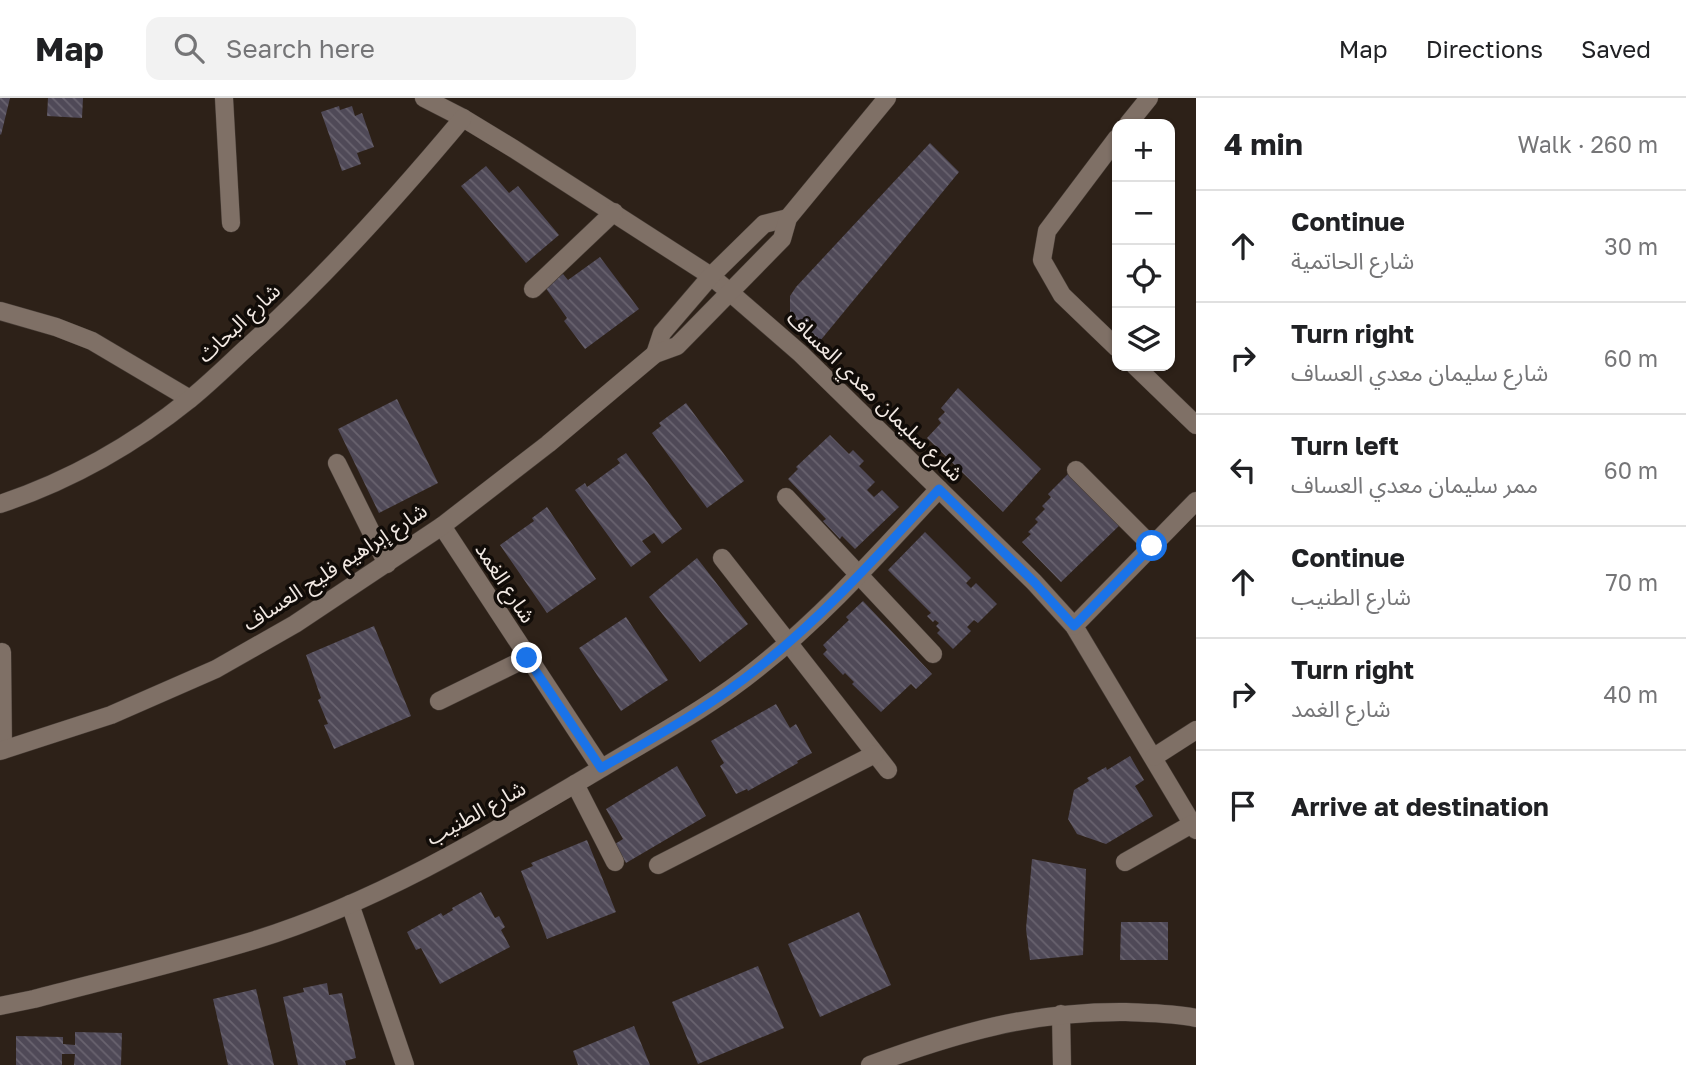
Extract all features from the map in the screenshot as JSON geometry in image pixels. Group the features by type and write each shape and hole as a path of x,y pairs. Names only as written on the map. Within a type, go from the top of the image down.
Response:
{"street":[{"path":"224,98 231,223"},
{"name":"شارع سليمان معدي العساف","path":"424,98 463,118 711,276 801,354 1034,582 1074,626 1194,827"},
{"path":"1132,119 1149,98"},
{"name":"شارع إبراهيم فليح العساف","path":"2,750 111,715 216,669 295,624 442,526 548,444 654,354 677,346 782,239 788,218 882,100"},
{"name":"شارع البحاث","path":"0,504 87,467 142,435 190,399 291,307 355,243 463,118"},
{"path":"1112,145 1047,230 1042,260 1062,295 1112,343"},
{"path":"533,289 614,212"},
{"name":"شارع إبراهيم فليح العساف","path":"654,354 662,333 711,276 764,225 788,218"},
{"path":"0,311 57,327 92,341 190,399"},
{"path":"1140,371 1196,425"},
{"path":"337,463 387,564"},
{"path":"1076,470 1152,546"},
{"name":"شارع الطنيب","path":"0,1006 256,940 350,904 405,878 662,733 756,670 789,643 860,575 939,489"},
{"path":"786,497 933,654"},
{"path":"1074,626 1196,501"},
{"name":"شارع الغمد","path":"442,526 601,768"},
{"path":"722,558 888,770"},
{"path":"2,652 2,750"},
{"path":"439,701 527,658"},
{"path":"1154,758 1196,730"},
{"path":"659,864 875,754"},
{"path":"575,784 615,862"},
{"path":"1125,862 1194,827"},
{"path":"350,904 405,1065"},
{"path":"1061,1014 1062,1065"},
{"path":"870,1065 970,1032 1020,1019 1061,1014 1194,1015"}],"building":[{"path":"0,98 10,98 1,135 0,134"},
{"path":"48,98 83,98 82,118 47,116"},
{"path":"339,106 340,110 352,106 355,116 362,113 374,147 357,153 361,164 342,171 321,112"},
{"path":"930,143 959,172 820,341 790,314 790,296"},
{"path":"486,166 509,193 518,186 559,235 526,263 461,186"},
{"path":"600,257 639,309 585,349 564,321 567,318 545,287 563,274 568,280"},
{"path":"958,388 1041,469 1003,512 927,438 941,423 938,419 945,412 941,408"},
{"path":"397,399 438,483 379,513 338,429"},
{"path":"686,403 744,481 707,508 652,433 661,426 659,423"},
{"path":"830,435 849,454 853,450 864,461 859,466 875,482 867,490 874,497 882,490 899,507 855,549 842,536 840,539 823,521 826,519 788,479 798,469 796,467"},
{"path":"626,453 682,529 662,544 654,533 642,541 651,552 631,567 575,490 585,483 587,487 620,463 617,459"},
{"path":"1070,472 1121,524 1061,582 1022,542 1038,522 1035,519 1045,509 1042,506 1051,497 1048,494"},
{"path":"547,507 596,579 547,613 500,545 534,521 532,518"},
{"path":"925,532 971,578 966,583 971,588 976,583 997,604 978,623 974,620 967,627 971,631 953,649 937,633 940,630 936,626 939,623 935,620 933,622 927,616 931,613 888,570"},
{"path":"697,558 748,624 700,662 649,597"},
{"path":"863,601 932,674 916,689 911,684 881,712 852,684 854,682 845,673 843,675 823,654 827,650 823,645 849,620 846,617"},
{"path":"626,617 668,680 621,711 579,648"},
{"path":"374,626 411,716 334,749 324,725 328,724 318,700 321,698 306,655"},
{"path":"776,704 790,728 796,724 812,753 748,791 747,789 736,794 720,766 724,763 711,741"},
{"path":"1130,756 1144,780 1135,786 1153,816 1106,844 1077,834 1068,819 1074,790 1089,781 1087,778"},
{"path":"677,766 706,816 626,863 615,844 623,839 606,809"},
{"path":"587,840 616,912 547,939 521,871 533,866 531,863"},
{"path":"1032,859 1086,869 1083,955 1030,960 1026,929"},
{"path":"481,892 495,918 499,916 505,927 501,930 510,947 440,984 421,948 416,950 407,932 441,913 443,916"},
{"path":"859,912 891,985 820,1017 788,944"},
{"path":"1121,922 1168,922 1168,960 1120,960"},
{"path":"758,966 784,1028 698,1064 672,1002"},
{"path":"327,983 329,995 342,993 356,1058 345,1061 346,1065 298,1065 283,997 304,992 303,988"},
{"path":"256,989 274,1065 228,1065 213,999"},
{"path":"634,1026 650,1065 578,1065 573,1051"},
{"path":"75,1032 122,1033 121,1065 74,1065 75,1054 62,1054 62,1065 16,1065 16,1036 63,1037 63,1044 75,1045"}],"route":[{"path":"527,658 601,768 715,699 789,643 860,575 939,489 1034,582 1074,626 1152,546"}]}
